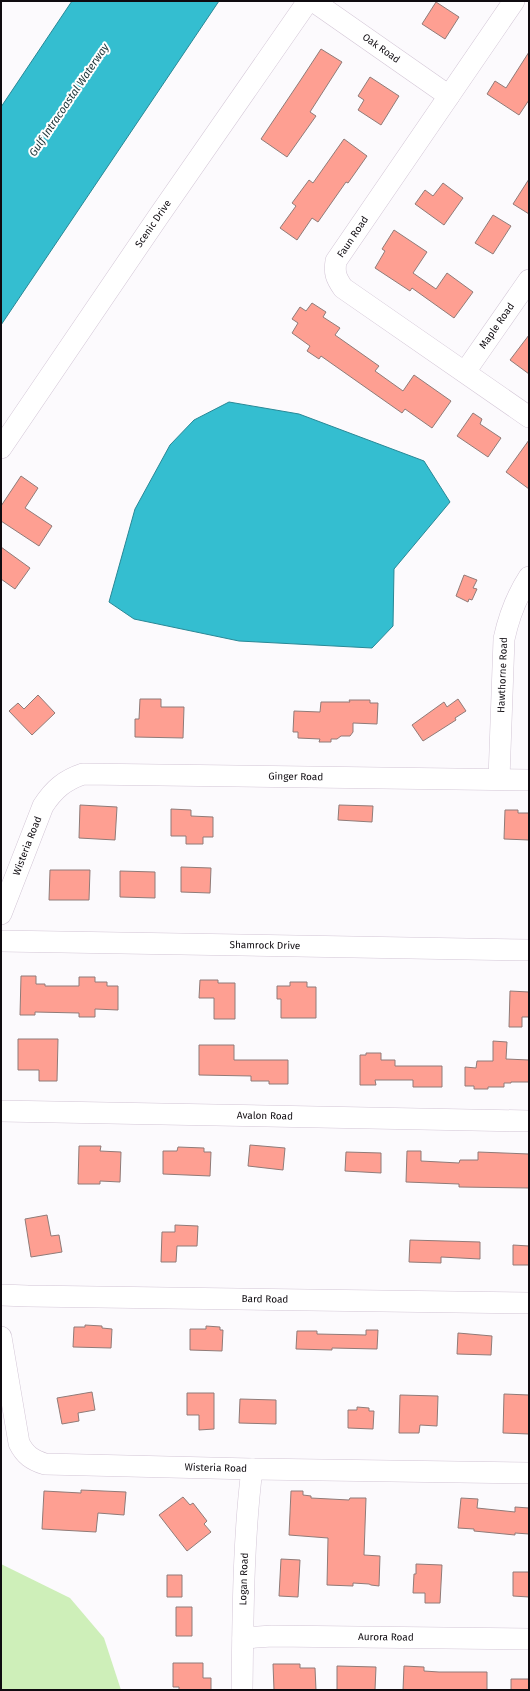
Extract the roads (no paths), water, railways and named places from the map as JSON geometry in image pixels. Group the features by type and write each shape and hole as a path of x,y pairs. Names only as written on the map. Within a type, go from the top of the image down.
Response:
{"street":[{"name":"Scenic Drive","path":"1,448 158,216 308,1"},
{"name":"Oak Road","path":"313,1 450,96"},
{"name":"Faun Road","path":"514,1 336,261 335,272 336,279 343,288 529,417"},
{"name":"Maple Road","path":"465,372 529,280"},
{"name":"Hawthorne Road","path":"499,779 504,639 509,617 515,601 529,577"},
{"name":"Ginger Road","path":"63,782 83,774 529,780"},
{"name":"Wisteria Road","path":"1,914 43,806 50,794 63,782"},
{"name":"Shamrock Drive","path":"1,941 529,950"},
{"name":"Avalon Road","path":"1,1111 529,1121"},
{"name":"Bard Road","path":"1,1295 529,1303"},
{"name":"Wisteria Road","path":"1,1337 19,1443 23,1451 33,1460 45,1464 529,1473"},
{"name":"Logan Road","path":"242,1690 248,1506 252,1469"},
{"name":"Aurora Road","path":"243,1638 272,1636 529,1639"}],"water":[{"name":"Gulf Intracoastal Waterway","path":"72,1 219,1 1,325 1,107"},
{"path":"229,402 299,414 424,461 450,502 394,569 393,626 372,648 239,641 134,619 109,602 135,509 170,445 194,420"}]}
